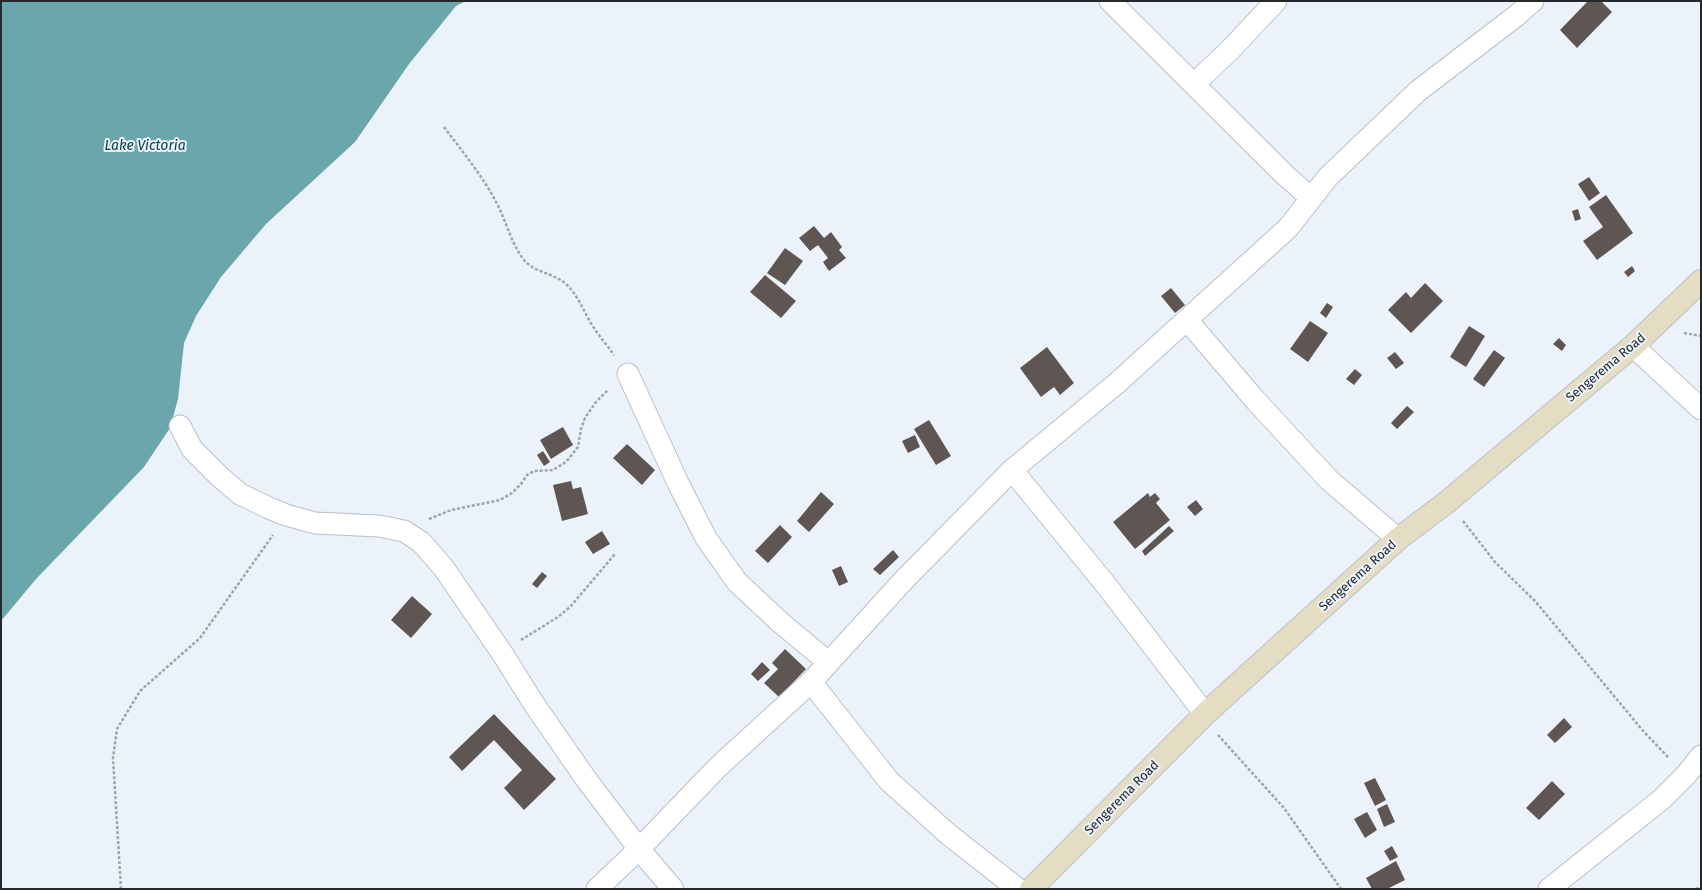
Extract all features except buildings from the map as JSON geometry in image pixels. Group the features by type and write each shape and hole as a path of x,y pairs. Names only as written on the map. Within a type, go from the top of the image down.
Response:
{"main road":[{"name":"Sengerema Road","path":"1031,889 1204,716 1398,539 1447,502 1633,346 1701,281"}],"street":[{"path":"1110,1 1285,175 1311,198"},
{"path":"1194,84 1230,50 1276,1"},
{"path":"597,889 639,850 718,767 811,682 903,581 1012,470 1117,382 1288,228 1328,177 1418,91 1516,16 1533,1"},
{"path":"1186,320 1256,401 1329,480 1398,539"},
{"path":"1633,346 1701,409"},
{"path":"628,374 678,484 706,538 737,582 781,623 828,662"},
{"path":"180,426 192,449 220,477 240,494 286,515 315,523 379,526 404,531 420,542 443,568 502,653 581,773 639,850 673,889"},
{"path":"1012,470 1111,591 1204,716"},
{"path":"811,682 889,781 948,834 1018,889"},
{"path":"1548,889 1662,799 1686,776 1701,756"}],"path":[{"path":"404,531 451,510 500,500 512,493 527,475 534,471 553,470 566,462 578,447 581,429 585,418 605,392 628,374 593,326 574,292 566,284 554,276 536,269 526,262 516,248 496,200 474,167 444,128"},
{"path":"1447,502 1495,562 1535,601 1644,732 1686,776"},
{"path":"121,889 113,758 117,729 140,691 200,638 257,560 286,515"},
{"path":"502,653 570,608 614,554"},
{"path":"1204,716 1284,808 1341,889"},
{"path":"1696,889 1701,887"}],"water":[{"name":"Lake Victoria","path":"1,1 466,1 456,6 409,64 355,142 266,224 221,277 196,316 184,343 178,399 170,428 144,467 36,579 1,621"}]}
